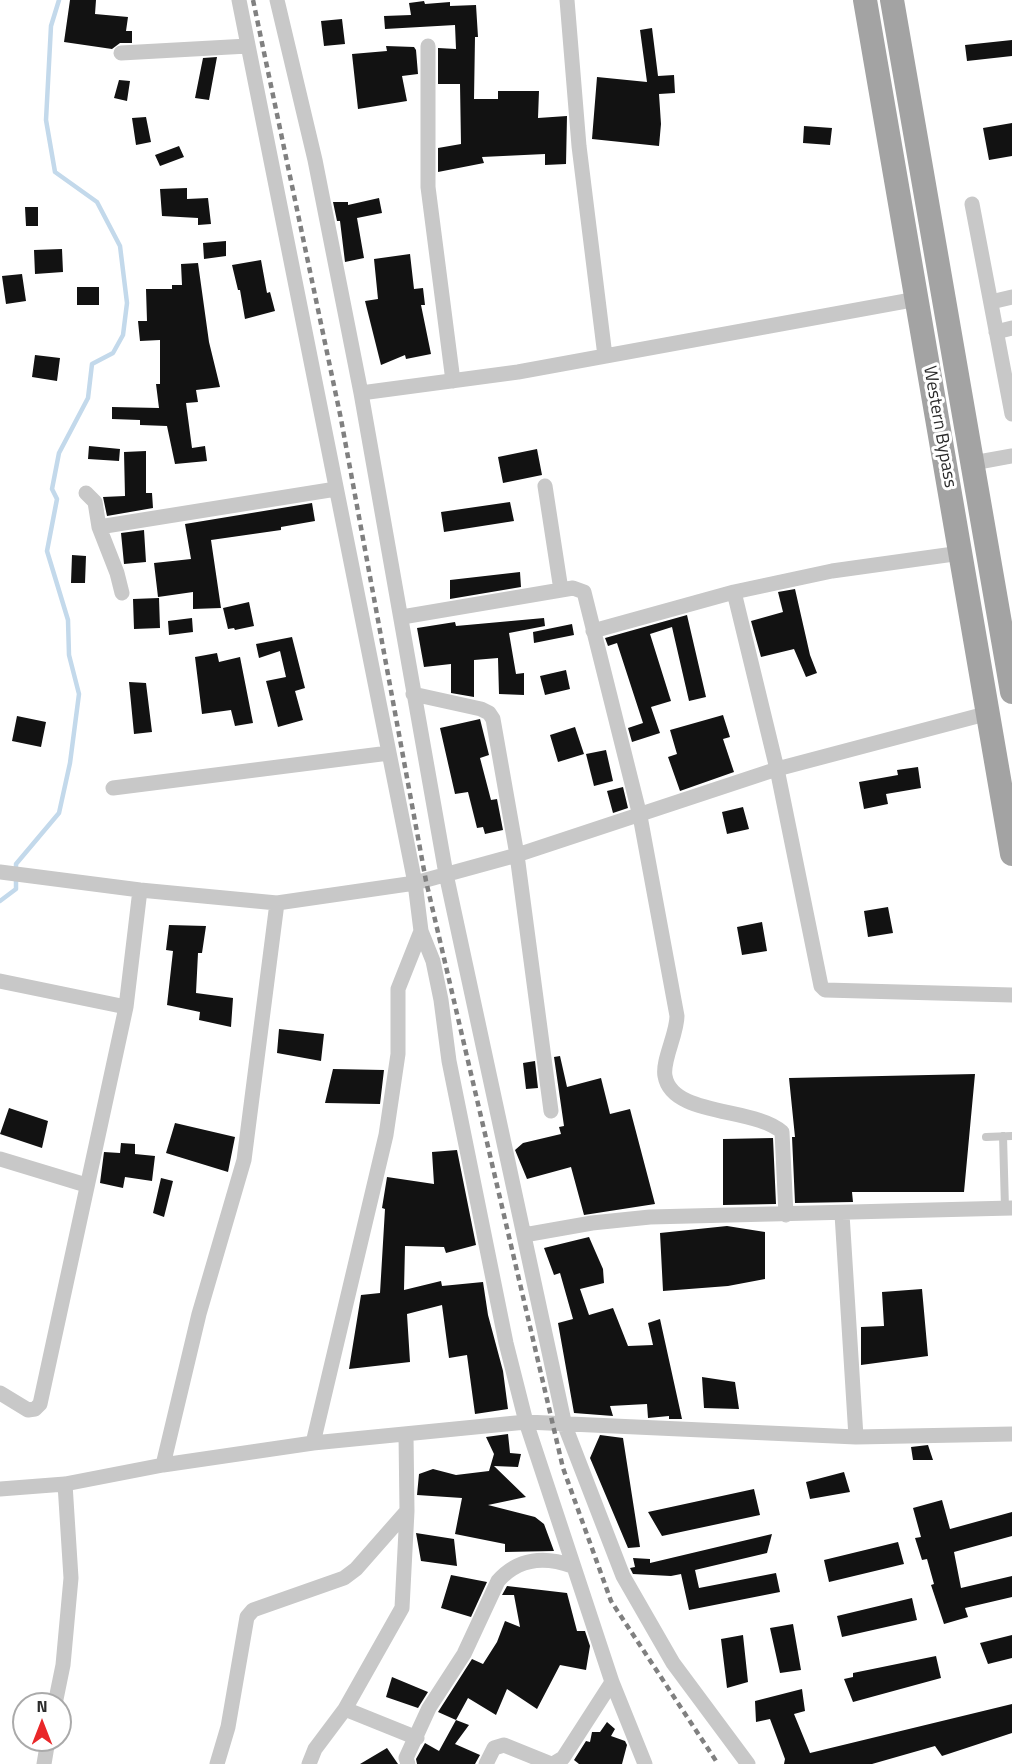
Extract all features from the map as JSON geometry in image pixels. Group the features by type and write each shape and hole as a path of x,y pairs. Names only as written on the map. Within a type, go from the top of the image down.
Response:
{"main road":[{"name":"Western Bypass","path":"865,0 1012,854"},
{"name":"Western Bypass","path":"892,0 1012,692"}],"street":[{"path":"239,0 416,883 422,931 433,961 441,1000 449,1061 496,1296 526,1422 612,1682 639,1754 645,1764"},
{"path":"277,0 315,160 361,393 446,874 565,1426 623,1576 673,1663 748,1764"},
{"path":"567,0 579,146 605,356"},
{"path":"121,53 248,46"},
{"path":"428,46 428,187 453,381"},
{"path":"972,204 1012,414"},
{"path":"990,302 1012,297"},
{"path":"361,393 453,381 605,356 917,299"},
{"path":"996,332 1012,328"},
{"path":"973,463 1012,456"},
{"path":"545,486 561,590"},
{"path":"99,527 336,489"},
{"path":"86,493 95,502 99,527 117,573 122,593"},
{"path":"593,631 734,592 832,571 961,553"},
{"path":"402,617 573,588 584,592 640,816 677,1016 677,1029 664,1073 669,1089 685,1101 768,1123 782,1132 786,1215"},
{"path":"734,592 777,769 820,979 825,990 1012,995"},
{"path":"413,693 489,713 493,719 517,855 550,1111"},
{"path":"1,869 29,876 140,890 277,903 416,883 517,855 777,769 989,713"},
{"path":"113,788 389,753"},
{"path":"0,1393 28,1410 35,1409 40,1404 126,1007 140,890"},
{"path":"163,1465 200,1314 244,1160 277,903"},
{"path":"313,1443 386,1135 398,1054 399,981 422,931"},
{"path":"0,981 126,1007"},
{"path":"0,1159 86,1185"},
{"path":"524,1235 592,1223 650,1217 842,1214 1008,1208"},
{"path":"842,1214 856,1437"},
{"path":"0,1489 65,1484 163,1465 313,1443 526,1422 565,1426 856,1437 1012,1434"},
{"path":"309,1764 315,1749 345,1709 402,1608 407,1511 406,1435"},
{"path":"57,1692 63,1665 71,1578 65,1484"},
{"path":"217,1764 228,1727 247,1617 253,1610 344,1578 356,1569 407,1511"},
{"path":"408,1764 406,1758 429,1708 464,1654 502,1576 521,1564 537,1560 554,1560 572,1566"},
{"path":"486,1764 494,1748 504,1745 552,1764 563,1758 612,1682"},
{"path":"345,1709 417,1738"}],"lane":[{"path":"986,1137 1008,1136 1008,1208"}],"building":[{"path":"70,0 96,0 95,14 128,17 126,31 132,31 132,43 120,43 112,49 64,42"},
{"path":"424,1 425,4 450,2 450,6 476,5 478,37 475,37 474,99 498,99 498,91 539,91 538,118 567,116 566,164 545,165 545,154 482,157 484,163 438,172 438,148 461,144 460,84 438,84 438,48 456,49 455,25 385,29 384,16 411,15 409,3"},
{"path":"342,19 345,44 324,46 321,21"},
{"path":"652,28 658,76 674,75 675,93 659,94 661,124 659,146 592,139 597,77 647,82 640,30"},
{"path":"1012,40 1012,56 967,61 965,45"},
{"path":"386,46 414,47 416,50 418,74 402,76 407,101 358,109 352,54 387,51"},
{"path":"217,57 209,100 195,98 203,58"},
{"path":"119,80 130,81 127,101 114,98"},
{"path":"146,117 151,142 136,145 132,118"},
{"path":"1012,123 1012,156 989,160 983,128"},
{"path":"804,126 832,128 830,145 803,143"},
{"path":"179,146 184,157 160,166 155,155"},
{"path":"187,188 187,199 208,198 211,224 198,225 198,218 162,216 160,189"},
{"path":"379,198 382,213 357,218 364,258 345,262 340,221 337,221 333,202 348,202 348,205"},
{"path":"25,207 38,207 38,226 26,226"},
{"path":"226,241 226,256 204,259 203,243"},
{"path":"62,249 63,272 35,274 34,250"},
{"path":"410,254 414,289 423,288 425,305 421,305 431,354 406,359 405,355 381,365 365,301 378,299 374,259"},
{"path":"261,260 267,293 270,292 275,311 245,319 240,290 238,290 232,265"},
{"path":"198,263 209,342 220,387 196,390 198,402 186,403 192,448 205,446 207,461 175,464 167,426 140,425 140,420 112,419 112,407 159,408 156,384 160,384 160,340 140,341 138,321 147,321 146,289 172,289 172,285 182,285 181,264"},
{"path":"22,274 26,301 6,304 2,276"},
{"path":"77,287 99,287 99,305 77,305"},
{"path":"35,355 60,358 57,381 32,377"},
{"path":"89,446 120,449 119,461 88,459"},
{"path":"537,449 542,475 503,483 498,457"},
{"path":"146,451 146,493 152,493 153,508 107,516 103,497 125,496 124,452"},
{"path":"510,502 514,521 444,532 441,512"},
{"path":"312,503 315,521 281,527 281,530 211,540 221,608 193,609 193,592 158,597 154,563 191,559 185,524"},
{"path":"144,530 146,562 124,564 121,533"},
{"path":"72,555 86,556 85,583 71,583"},
{"path":"520,572 521,587 450,599 450,580"},
{"path":"795,589 810,655 817,673 806,677 794,649 761,657 751,621 783,612 778,592"},
{"path":"159,598 160,628 134,629 133,599"},
{"path":"249,602 254,626 228,629 223,608"},
{"path":"687,615 706,697 689,701 672,627 650,634 671,701 651,707 660,733 632,742 628,728 643,723 617,643 608,646 605,638"},
{"path":"192,618 193,632 169,635 168,621"},
{"path":"544,618 545,626 509,633 516,674 524,673 524,695 499,694 498,658 474,660 474,697 451,693 451,664 424,667 417,628 455,622 456,626"},
{"path":"572,624 574,635 534,643 533,632"},
{"path":"292,637 305,688 295,691 303,720 278,727 266,681 286,677 280,651 259,658 256,644"},
{"path":"217,653 219,662 240,657 253,723 235,726 231,710 202,714 195,657"},
{"path":"566,670 570,689 545,695 540,676"},
{"path":"129,682 146,683 152,732 134,734"},
{"path":"723,715 730,737 723,739 734,772 680,791 668,757 677,754 670,730"},
{"path":"17,716 46,722 41,747 12,741"},
{"path":"480,719 489,755 480,758 491,800 497,799 503,830 485,834 483,827 477,828 468,792 455,794 440,728"},
{"path":"575,727 584,754 558,762 550,735"},
{"path":"606,750 613,781 594,786 586,754"},
{"path":"918,767 921,788 886,794 888,804 864,809 859,782 898,775 897,770"},
{"path":"623,787 628,808 613,813 607,791"},
{"path":"743,807 749,829 727,834 722,812"},
{"path":"888,907 893,933 868,937 864,911"},
{"path":"762,922 767,951 742,955 737,927"},
{"path":"169,925 206,926 202,953 198,953 196,993 233,998 231,1027 199,1020 200,1012 167,1005 173,951 166,950"},
{"path":"279,1029 324,1034 321,1061 277,1053"},
{"path":"560,1056 567,1087 601,1078 610,1114 630,1109 655,1204 584,1215 571,1167 527,1179 515,1150 523,1143 561,1134 559,1127 564,1126 554,1057"},
{"path":"535,1061 538,1088 526,1089 523,1063"},
{"path":"333,1069 384,1070 380,1104 325,1103"},
{"path":"975,1074 964,1192 852,1192 853,1202 795,1203 792,1137 795,1137 789,1078"},
{"path":"9,1108 48,1121 42,1148 0,1134"},
{"path":"175,1123 235,1137 228,1172 166,1153"},
{"path":"773,1138 776,1204 723,1205 723,1139"},
{"path":"121,1143 135,1144 135,1154 155,1156 152,1181 125,1177 123,1188 100,1183 104,1152 120,1153"},
{"path":"457,1150 476,1245 446,1253 444,1247 405,1246 404,1290 441,1281 442,1286 483,1282 488,1315 503,1371 508,1409 475,1414 467,1355 449,1358 442,1305 407,1314 410,1362 349,1369 361,1295 380,1293 385,1209 382,1208 387,1177 434,1184 432,1152"},
{"path":"161,1178 173,1181 164,1217 153,1213"},
{"path":"727,1226 765,1232 765,1279 728,1286 663,1291 660,1233"},
{"path":"589,1237 603,1269 604,1283 580,1289 589,1315 613,1308 628,1346 653,1345 648,1323 660,1319 682,1419 669,1419 669,1416 648,1418 647,1404 610,1406 613,1416 574,1413 558,1323 573,1319 560,1273 554,1275 544,1248"},
{"path":"922,1289 928,1356 861,1365 861,1327 884,1326 882,1292"},
{"path":"702,1377 735,1382 739,1409 704,1408"},
{"path":"508,1434 510,1453 521,1454 518,1467 494,1466 526,1497 488,1505 535,1517 544,1524 554,1551 505,1552 505,1544 455,1534 462,1498 417,1495 419,1474 433,1469 456,1475 489,1471 494,1454 486,1437"},
{"path":"600,1435 623,1438 640,1547 628,1548 590,1458"},
{"path":"928,1445 933,1460 913,1460 911,1447"},
{"path":"844,1472 850,1492 810,1499 806,1482"},
{"path":"754,1489 760,1515 662,1536 648,1512"},
{"path":"942,1500 950,1529 1012,1512 1012,1536 954,1552 961,1588 1012,1576 1012,1597 965,1608 968,1617 944,1624 931,1585 934,1584 927,1559 922,1560 915,1538 921,1537 913,1508"},
{"path":"416,1533 454,1539 457,1566 421,1561"},
{"path":"772,1534 767,1553 695,1570 699,1588 776,1573 780,1592 689,1610 681,1574 671,1576 633,1574 630,1568 635,1567 633,1558 650,1559 650,1563"},
{"path":"898,1542 904,1564 829,1582 824,1560"},
{"path":"451,1575 487,1582 471,1617 441,1608"},
{"path":"507,1586 567,1593 577,1631 585,1631 590,1646 586,1670 560,1665 537,1709 507,1689 496,1715 468,1698 456,1720 438,1712 472,1659 483,1664 497,1642 505,1621 520,1627 514,1595 502,1595"},
{"path":"912,1598 917,1620 842,1637 837,1616"},
{"path":"793,1624 801,1670 780,1673 770,1628"},
{"path":"743,1635 748,1682 727,1688 721,1639"},
{"path":"1012,1635 1012,1658 988,1664 980,1643"},
{"path":"936,1656 941,1678 853,1702 844,1679 853,1677 853,1673"},
{"path":"392,1677 428,1692 418,1708 386,1697"},
{"path":"802,1689 805,1711 794,1714 810,1753 1012,1704 1012,1733 942,1756 935,1746 872,1764 784,1764 785,1759 770,1719 756,1722 755,1701"},
{"path":"456,1720 469,1725 455,1744 480,1755 475,1764 417,1764 416,1759 425,1743 439,1751"},
{"path":"607,1722 615,1729 611,1736 625,1741 627,1745 622,1764 579,1764 574,1760 586,1741 590,1742 592,1732 600,1732"},
{"path":"387,1748 398,1764 360,1764"}],"waterway":[{"path":"0,901 16,889 16,864 59,813 70,763 79,694 69,655 68,620 47,551 57,499 52,489 59,453 88,398 92,364 113,353 123,335 127,303 120,246 97,202 55,172 46,120 51,26 59,0"}],"railway":[{"path":"253,0 341,419 426,881 563,1468 611,1601 718,1764"}]}
